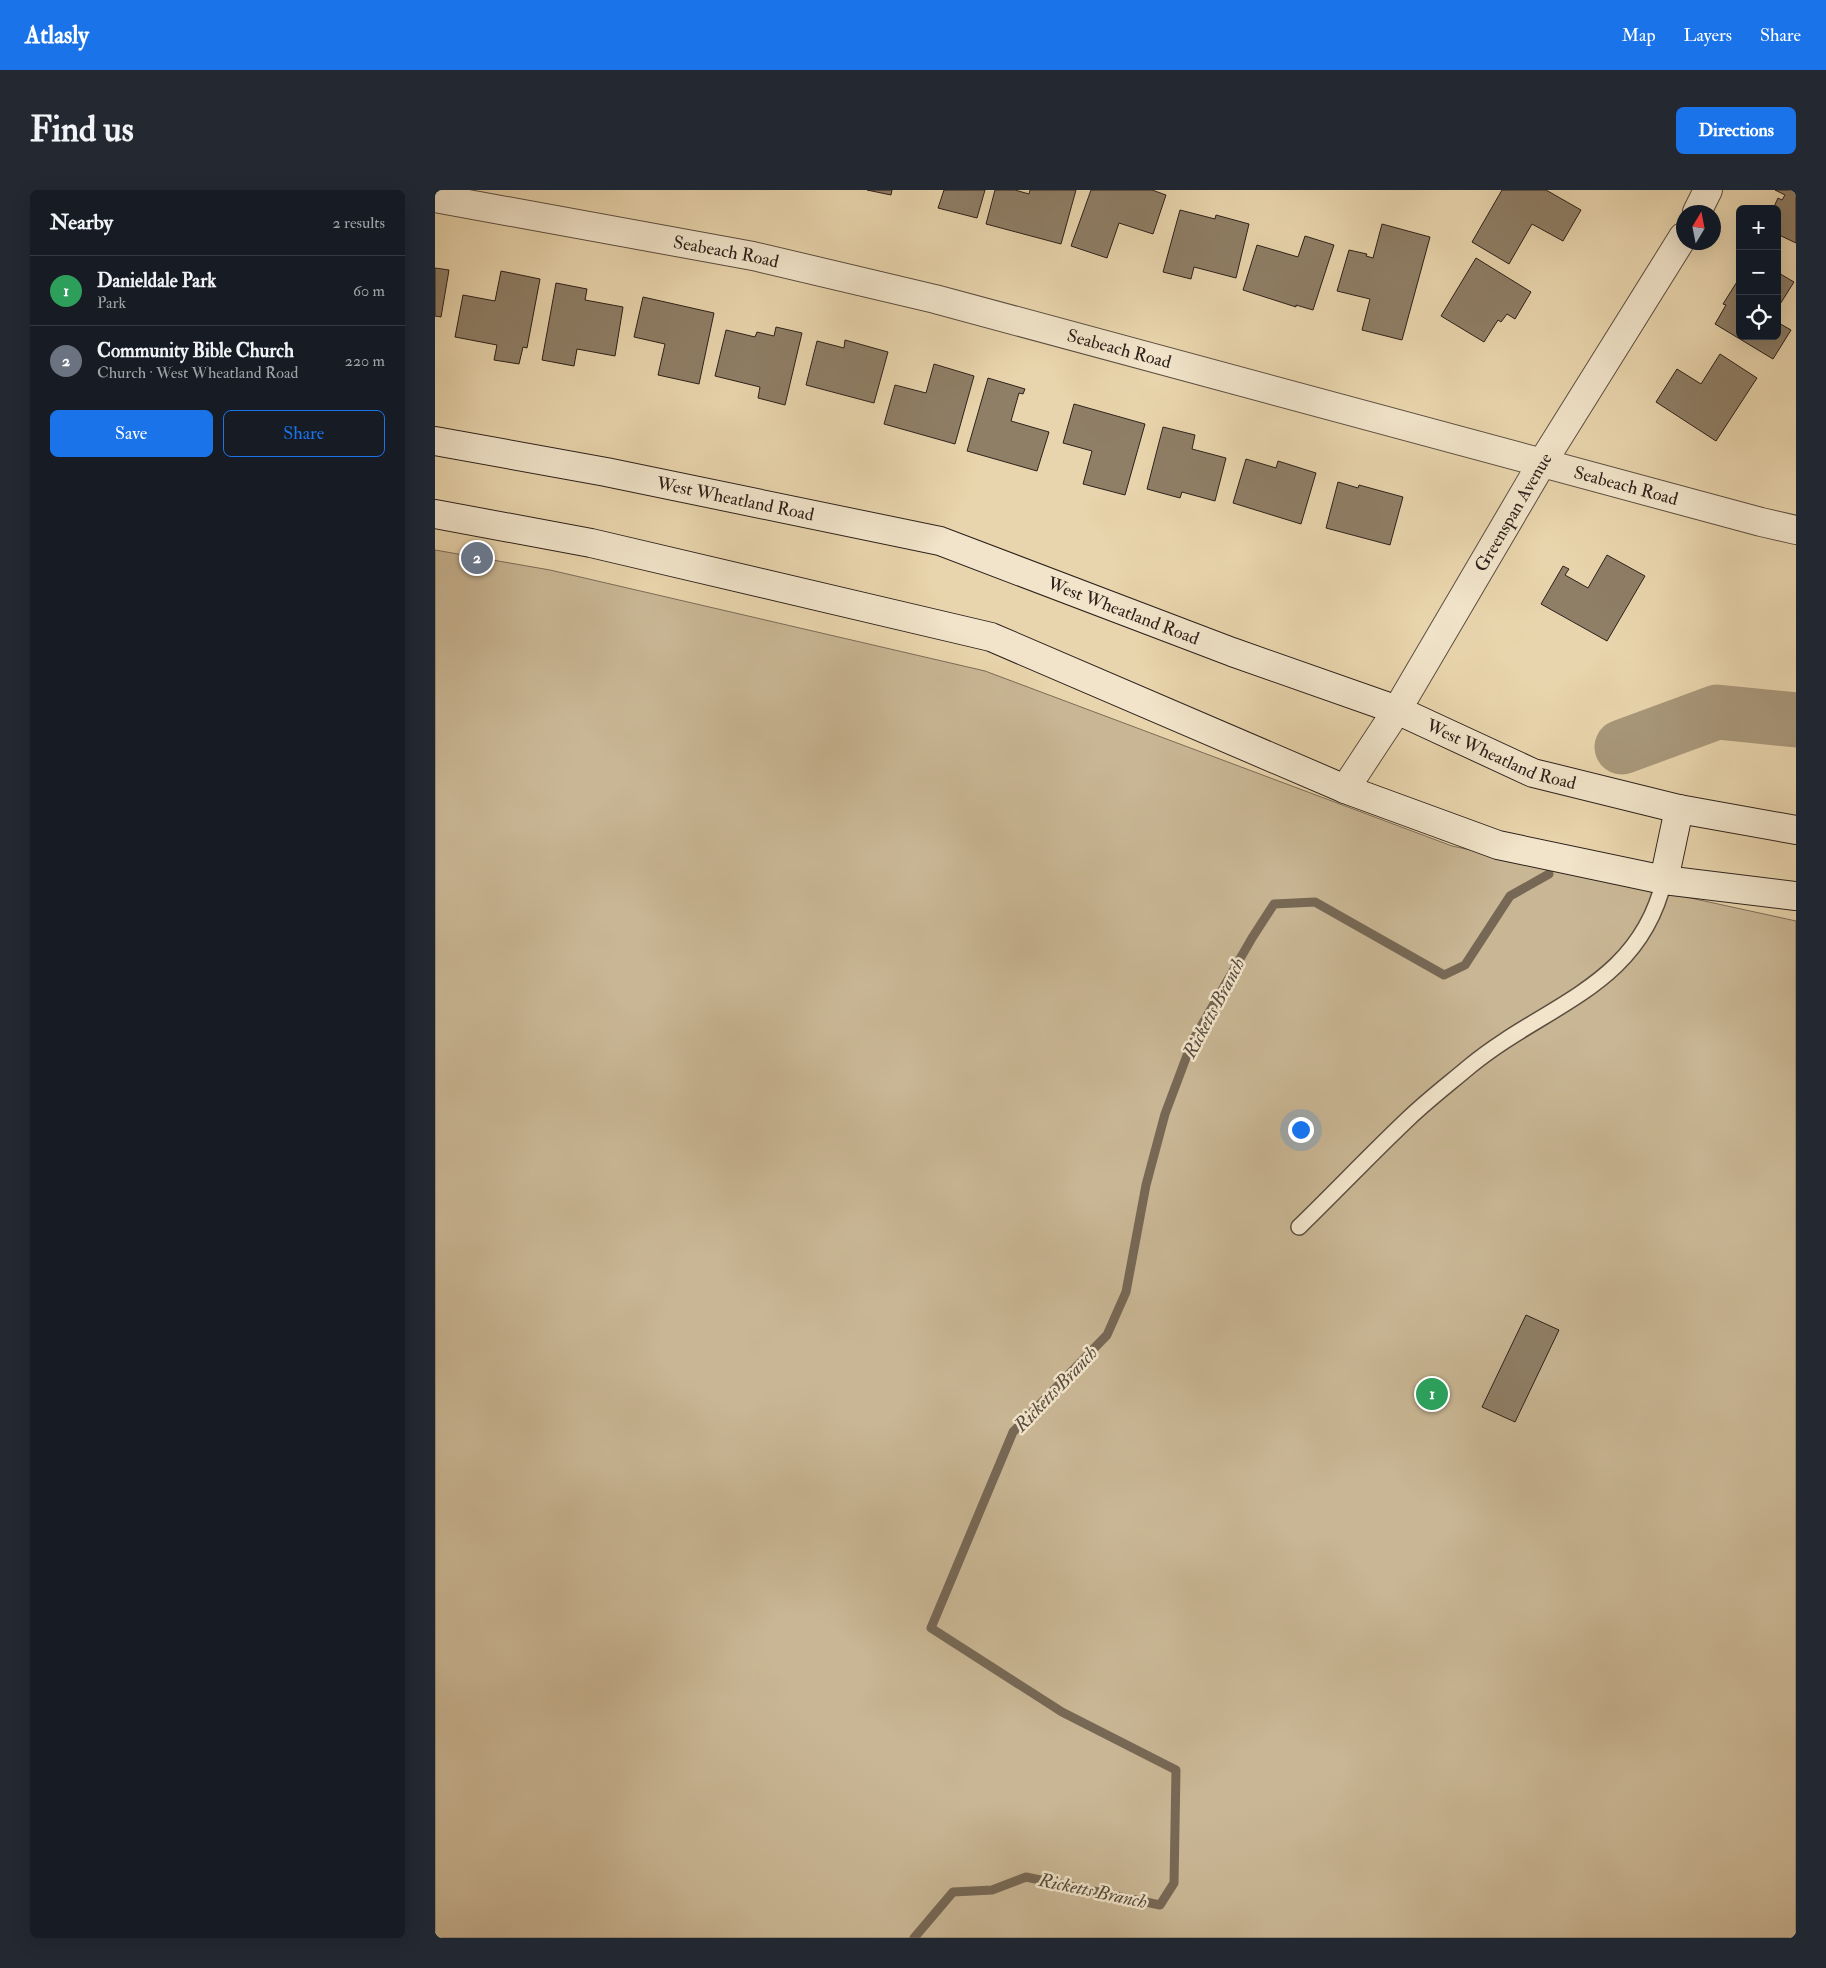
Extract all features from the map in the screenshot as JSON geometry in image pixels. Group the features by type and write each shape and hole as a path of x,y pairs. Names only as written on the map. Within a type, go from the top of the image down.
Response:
{"main road":[{"path":"1700,205 1708,190"},
{"name":"Seabeach Road","path":"435,198 753,256 935,299 1796,530"},
{"name":"Greenspan Avenue","path":"1345,789 1397,710 1542,463 1676,248"},
{"name":"West Wheatland Road","path":"435,441 606,472 941,541 1232,652 1397,710 1533,773 1679,809 1796,830"},
{"path":"435,514 591,543 991,637 1345,789 1499,845 1664,880 1796,896"},
{"path":"1664,880 1679,809"}],"lane":[{"path":"1299,1228 1410,1117 1473,1064 1590,988 1622,960 1646,929 1659,903 1664,880"}],"shaded area":[{"path":"435,550 550,570 985,671 1452,846 1796,921 1796,1938 435,1938"}],"building":[{"path":"867,190 892,190 891,195"},
{"path":"944,190 985,190 977,218 938,208"},
{"path":"995,190 1015,190 1029,194 1030,190 1076,190 1061,244 986,224"},
{"path":"1091,190 1152,190 1166,195 1153,234 1119,223 1107,258 1071,246"},
{"path":"1502,190 1546,190 1581,210 1563,241 1532,224 1509,264 1472,242"},
{"path":"1775,190 1796,190 1796,243 1781,236 1781,205 1775,205 1778,198 1782,200 1785,195"},
{"path":"1180,210 1215,219 1216,215 1249,224 1236,278 1194,267 1191,279 1163,272"},
{"path":"1382,224 1430,237 1402,340 1362,330 1370,299 1337,291 1349,250 1367,254 1366,256 1373,258"},
{"path":"1305,236 1334,245 1313,310 1296,305 1296,307 1243,290 1257,245 1298,257"},
{"path":"1476,258 1531,292 1515,319 1507,314 1501,322 1498,320 1484,342 1441,316"},
{"path":"435,268 449,270 441,317 435,316"},
{"path":"501,271 540,279 527,348 523,347 519,364 494,360 497,345 455,337 463,295 495,301"},
{"path":"1781,274 1794,282 1781,303"},
{"path":"556,283 587,289 585,300 623,307 615,356 577,349 574,366 542,360"},
{"path":"1736,283 1736,337 1715,324 1726,305 1723,304"},
{"path":"643,297 714,313 699,384 658,375 665,344 634,337"},
{"path":"1781,324 1791,330 1773,359 1742,340 1781,340"},
{"path":"776,327 802,333 785,405 758,398 760,387 715,376 726,330 755,337 757,332 774,336"},
{"path":"845,340 888,352 874,403 806,385 817,341 844,348"},
{"path":"1720,354 1757,378 1716,441 1656,402 1677,369 1701,384"},
{"path":"934,364 974,376 955,444 884,424 895,385 926,393"},
{"path":"988,378 1025,389 1023,394 1019,393 1011,421 1049,432 1037,471 967,451"},
{"path":"1074,404 1145,424 1125,495 1083,484 1092,451 1063,443"},
{"path":"1163,427 1195,435 1192,449 1226,458 1215,501 1182,492 1180,498 1147,489"},
{"path":"1246,459 1276,468 1278,461 1316,473 1301,524 1233,503"},
{"path":"1338,482 1358,488 1359,485 1403,497 1390,545 1326,528"},
{"path":"1607,555 1645,576 1607,641 1541,604 1563,566 1569,569 1565,575 1588,588"},
{"path":"1526,1315 1559,1330 1515,1422 1482,1407"}],"waterway":[{"name":"Ricketts Branch","path":"1622,747 1717,712 1796,720"},
{"name":"Ricketts Branch","path":"914,1938 953,1892 992,1890 1026,1877 1160,1905 1174,1883 1176,1770 1062,1712 931,1628 1013,1432 1107,1335 1126,1292 1146,1185 1165,1114 1192,1042 1252,938 1274,904 1315,902 1444,975 1465,965 1510,896 1549,874"}],"place":[{"name":"Community Bible Church","path":"477,558"},
{"name":"Danieldale Park","path":"1432,1394"}]}
